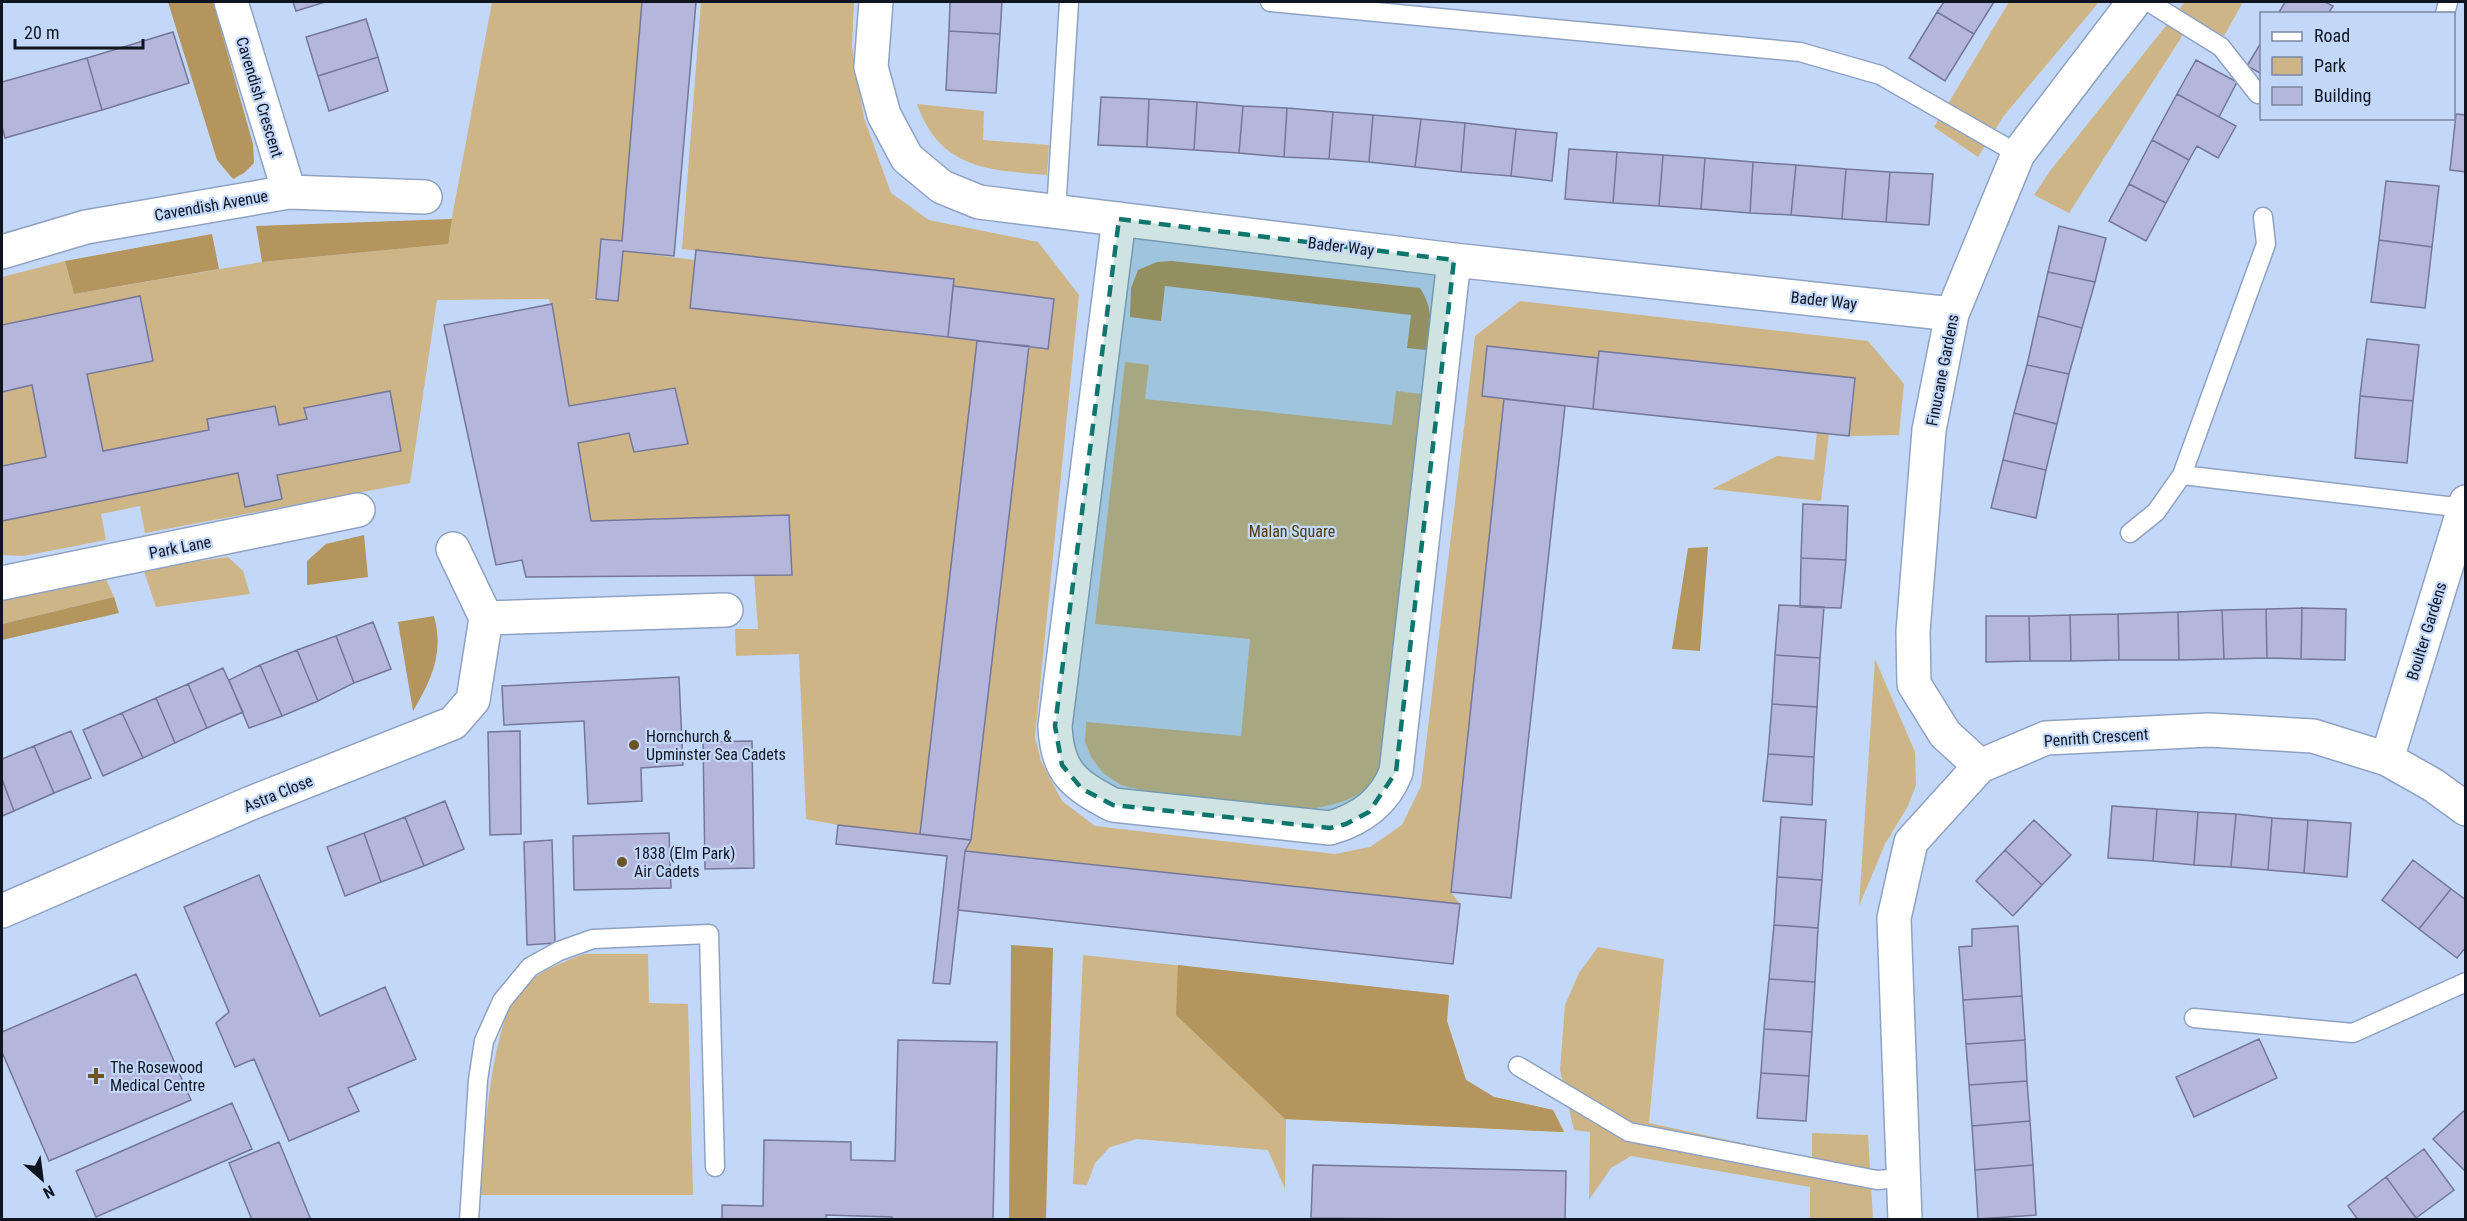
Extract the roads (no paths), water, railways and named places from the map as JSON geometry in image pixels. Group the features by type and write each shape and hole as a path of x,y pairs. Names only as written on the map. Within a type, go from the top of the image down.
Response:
{"street":[{"name":"Cavendish Crescent","path":"231,2 289,192"},
{"name":"Bader Way","path":"876,2 871,67 884,115 907,158 942,187 980,202 1454,260 1952,314"},
{"name":"Finucane Gardens","path":"1980,766 1946,734 1914,684 1913,632 1929,430 1952,314 2018,154 2134,2"},
{"name":"Cavendish Avenue","path":"2,252 86,228 289,192 425,197"},
{"path":"1119,219 1054,726 1056,747 1062,765 1082,789 1113,805 1330,828 1346,824 1369,812 1391,786 1396,772 1454,260"},
{"name":"Boulter Gardens","path":"2387,759 2464,505"},
{"name":"Park Lane","path":"2,583 358,510"},
{"path":"453,549 486,618 726,609"},
{"name":"Astra Close","path":"2,910 251,803 453,723 473,700 486,618"},
{"name":"Penrith Crescent","path":"1905,1220 1894,918 1911,842 1980,766 2046,738 2209,730 2313,736 2387,759 2433,784 2466,809"}],"lane":[{"path":"1056,212 1069,2"},
{"path":"1270,2 1800,52 1880,75 2018,154"},
{"path":"2149,2 2221,47 2258,94"},
{"path":"2130,533 2156,512 2182,475 2266,244 2264,217"},
{"path":"2182,475 2464,505"},
{"path":"469,1220 478,1080 484,1041 502,1001 530,967 559,951 593,939 709,934 714,1167"},
{"path":"2194,1018 2353,1033 2466,982"},
{"path":"1518,1066 1629,1132 1877,1180 1902,1178"}],"place":[{"name":"Hornchurch & Upminster Sea Cadets","path":"634,745"},
{"name":"1838 (Elm Park) Air Cadets","path":"622,862"},
{"name":"The Rosewood Medical Centre","path":"96,1076"}],"park label":[{"name":"Malan Square","path":"1292,531"}]}
